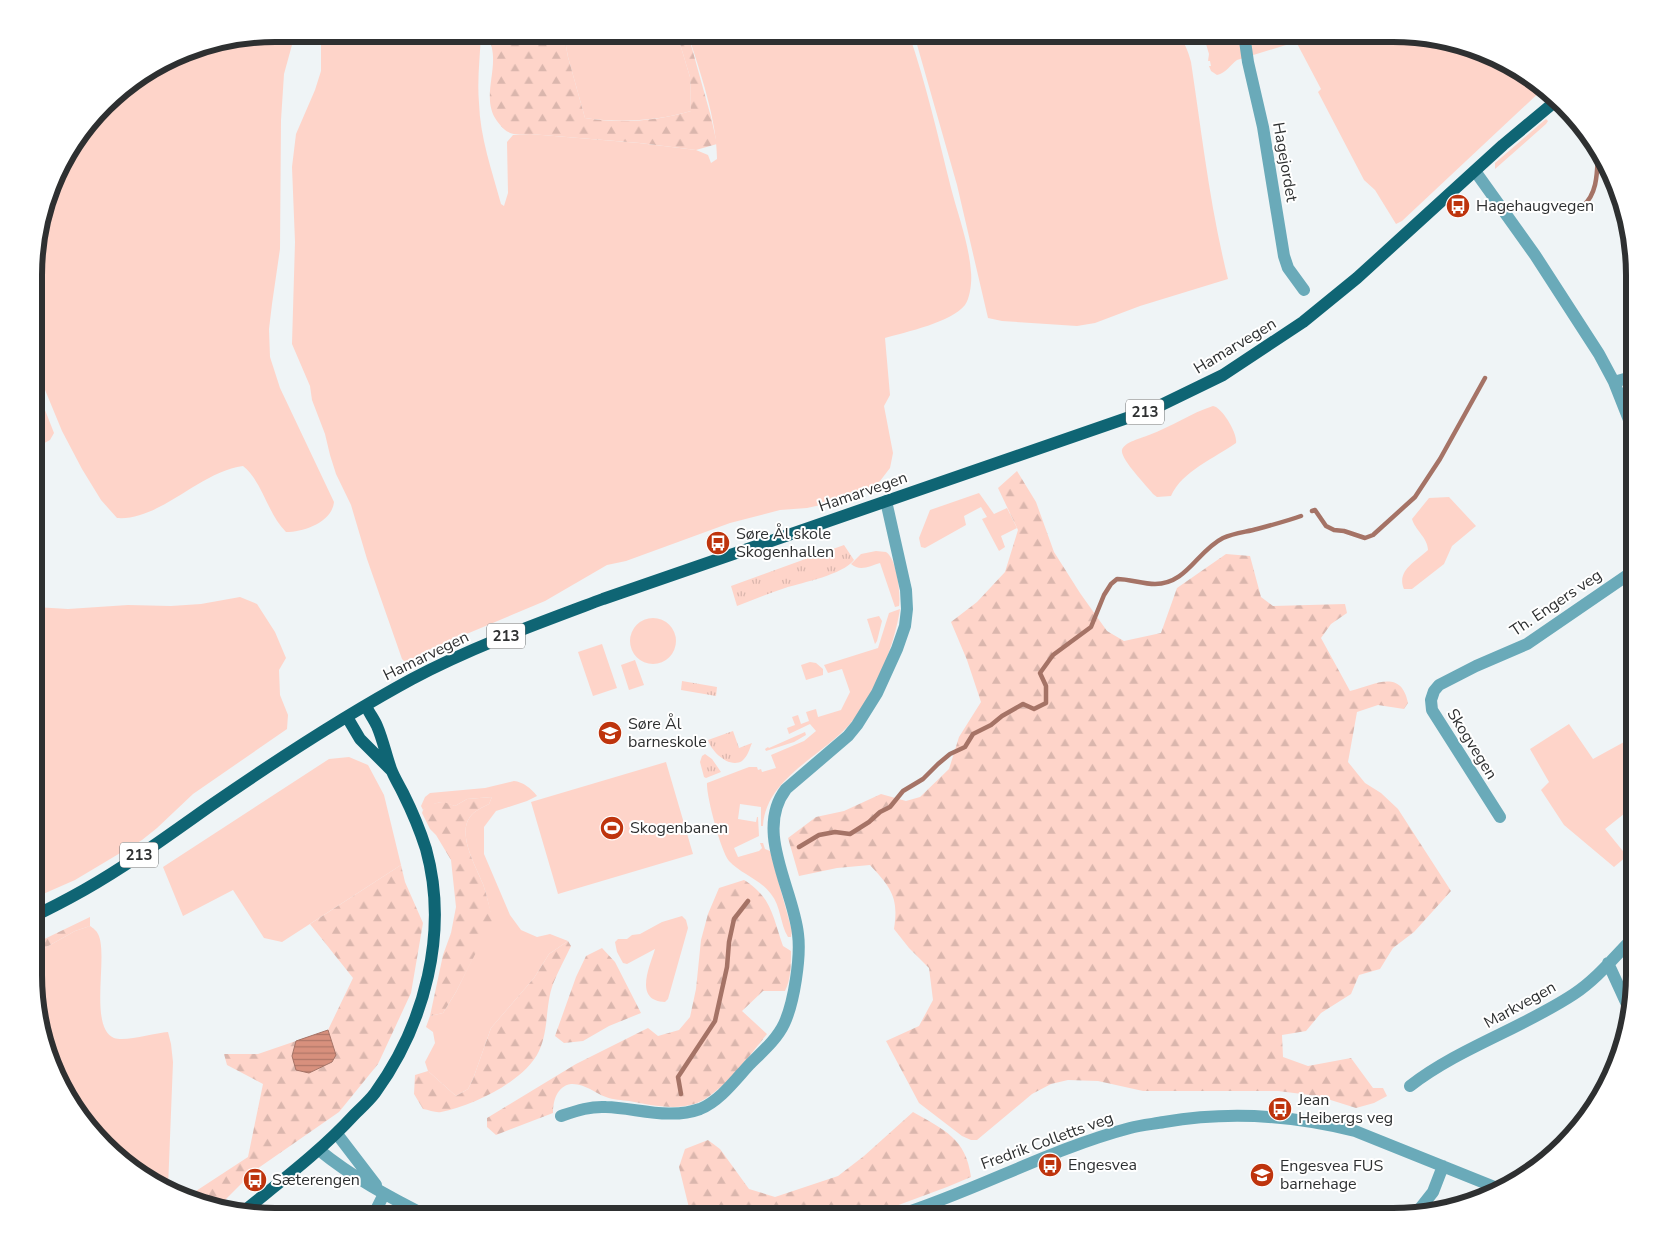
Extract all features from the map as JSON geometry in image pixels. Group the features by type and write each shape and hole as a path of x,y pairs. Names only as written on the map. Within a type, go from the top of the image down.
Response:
{"main road":[{"name":"Hamarvegen","path":"42,912 86,889 149,849 293,750 412,679 523,629 603,599 1153,409 1223,375 1287,334 1327,304 1395,245 1534,117 1551,104"},
{"path":"250,1206 337,1134 374,1094 400,1052 416,1019 427,981 433,950 435,894 427,856 415,820 391,770 377,727 366,706"},
{"path":"347,717 360,739 391,770"}],"street":[{"name":"Hagejordet","path":"1245,42 1263,127 1284,256 1288,268 1304,290"},
{"path":"1475,171 1501,206 1599,354 1614,382 1626,412"},
{"path":"1614,382 1626,379"},
{"path":"562,1116 582,1109 603,1107 668,1114 684,1113 699,1109 710,1104 723,1092 774,1040 784,1024 790,1008 799,943 796,923 779,862 773,831 775,808 786,789 848,736 857,725 877,693 897,649 905,626 907,609 906,590 886,502"},
{"name":"Th. Engers veg","path":"1439,685 1476,666 1527,644 1626,576"},
{"name":"Skogvegen","path":"1439,685 1431,700 1432,710 1500,817"},
{"name":"Markvegen","path":"1410,1086 1439,1066 1575,994 1626,945"},
{"path":"1608,963 1625,1001"},
{"name":"Fredrik Colletts veg","path":"917,1208 1090,1140 1132,1128 1208,1116 1256,1115 1296,1119 1355,1131 1492,1186"},
{"path":"337,1134 384,1194"},
{"path":"319,1150 334,1162 384,1194 411,1208"},
{"path":"1421,1206 1433,1192 1443,1166"},
{"path":"377,1208 384,1194"}],"green space":[{"path":"293,42 284,74 281,120 280,249 269,329 270,357 280,388 334,502 332,509 323,520 309,528 286,532 274,516 255,480 243,466 211,477 149,512 133,517 117,518 101,500 62,431 42,383 42,276 44,245 50,215 60,186 74,159 100,122 122,100 146,82 172,67 215,50 245,44"},
{"path":"321,42 481,42 478,86 480,116 490,167 501,204 504,206 508,193 507,142 513,135 530,134 639,143 696,150 708,155 711,163 717,159 711,112 690,42 912,42 966,240 971,280 967,302 959,311 928,326 885,338 890,395 884,406 893,453 890,468 880,481 848,499 807,508 780,510 730,523 626,561 607,565 545,601 426,651 406,663 402,659 367,559 351,505 336,474 325,434 312,400 310,386 292,344 295,242 292,167 296,134 321,71"},
{"path":"490,42 565,42 585,118 625,121 652,119 691,111 690,77 679,42 690,42 717,144 696,150 640,143 507,132 497,121 491,106 492,48"},
{"path":"565,42 679,42 690,77 691,111 665,117 638,120 585,118"},
{"path":"916,42 1183,42 1191,62 1211,198 1228,279 1140,306 1095,323 1077,326 1002,321 988,318 957,185"},
{"path":"1205,42 1285,42 1286,45 1237,60 1225,71 1217,75 1211,71 1209,66 1211,66 1210,61 1208,61 1209,54"},
{"path":"1296,42 1394,42 1424,44 1454,50 1497,67 1538,93 1402,221 1396,224 1375,190 1364,180 1318,92 1321,89"},
{"path":"1546,119 1548,121 1546,124 1495,169 1495,163"},
{"path":"42,402 54,433 50,440 42,444"},
{"path":"1213,406 1221,411 1229,422 1235,434 1236,443 1191,472 1176,487 1171,496 1157,497 1129,466 1123,454 1123,447"},
{"path":"1017,471 1036,502 1054,552 1107,631 1124,641 1161,633 1177,588 1226,554 1250,556 1261,597 1273,606 1345,604 1347,613 1331,624 1321,638 1350,691 1377,683 1393,682 1399,685 1404,692 1408,703 1404,709 1378,705 1357,712 1348,762 1365,783 1381,793 1398,809 1451,891 1414,932 1393,948 1380,969 1359,975 1351,994 1321,1013 1306,1031 1282,1035 1283,1057 1308,1066 1351,1058 1373,1088 1383,1088 1387,1096 1374,1103 1356,1108 1318,1096 1278,1091 1143,1091 1098,1081 1068,1080 1051,1084 1032,1094 977,1140 971,1140 962,1136 919,1103 886,1041 919,1026 933,1000 929,968 909,948 894,929 895,909 892,894 870,865 837,868 799,876 788,838 816,817 844,811 881,794 906,801 920,797 949,769 959,737 981,702 967,660 951,622 977,602 1005,572 1018,530 998,488"},
{"path":"979,493 994,514 1007,508 1017,528 1001,536 1005,547 999,551 982,519 987,517 981,507 964,516 966,525 925,548 921,547 919,538 930,510"},
{"path":"1449,497 1476,526 1452,546 1444,564 1412,589 1404,589 1403,577 1408,567 1428,550 1426,542 1412,519 1429,498"},
{"path":"844,545 854,560 841,570 737,606 731,586"},
{"path":"876,551 886,552 893,562 899,585 899,606 895,607 880,563 861,568 851,564 861,554"},
{"path":"240,597 257,604 275,632 286,658 279,670 280,695 288,715 287,729 193,794 142,840 75,880 42,894 42,607 68,609 128,605 171,606 201,604"},
{"path":"900,609 893,639 882,670 868,699 850,724 784,781 766,809 763,826 761,826 761,807 740,804 738,819 756,822 758,817 759,836 734,848 738,857 759,851 762,848 760,843 763,843 765,849 770,851 792,931 791,937 788,937 777,904 771,894 761,884 734,866 726,856 715,823 707,783 749,767 757,767 762,772 776,768 771,755 804,741 816,731 810,724 789,734 787,728 795,725 792,717 798,715 801,724 809,721 806,712 816,709 818,717 841,710 850,692 842,669 828,673 824,665 878,648 889,613"},
{"path":"879,616 882,621 875,644 867,619"},
{"path":"649,618 657,618 666,622 672,628 676,641 672,654 666,660 657,664 649,664 640,660 634,654 630,645 630,637 634,628 640,622"},
{"path":"602,644 617,688 593,696 578,652"},
{"path":"635,660 644,685 629,690 621,665"},
{"path":"810,662 816,663 823,669 823,675 806,680 801,665"},
{"path":"682,681 717,687 716,696 681,690"},
{"path":"1569,724 1593,759 1626,741 1626,812 1605,829 1626,855 1614,867 1564,825 1541,790 1549,782 1530,749"},
{"path":"733,731 739,748 752,743 746,757 737,763 721,758 708,740"},
{"path":"805,732 806,735 794,742 766,751 765,749 768,747"},
{"path":"705,754 712,759 721,772 706,778 704,777 700,762"},
{"path":"349,757 368,765 384,795 401,865 282,942 264,938 233,890 183,916 163,867 329,759"},
{"name":"Skogenbanen","path":"666,762 693,854 558,894 531,802"},
{"path":"514,781 527,786 537,796 496,811 484,827 484,854 510,915 521,930 537,937 550,934 568,941 549,954 534,978 491,1028 468,1089 456,1096 428,1071 425,1062 435,1043 433,1032 426,1027 430,1016 443,1013 456,992 492,919 484,888 469,851 466,832 470,817 476,811 489,804 492,797 467,799 455,806 438,803 423,810 421,806 425,797 430,793 485,788"},
{"path":"492,797 489,804 476,811 470,817 466,832 472,860 483,884 493,919 456,992 443,1013 430,1016 443,955 451,933 456,907 451,860 436,835 430,829 422,813 430,804 444,802 455,806 467,799"},
{"path":"401,865 405,882 423,923 411,993 378,1064 339,1112 254,1171 223,1202 190,1191 196,1191 248,1157 263,1084 227,1065 224,1054 258,1054 296,1041 292,1056 309,1073 332,1062 336,1055 328,1030 353,978 310,924"},
{"path":"744,880 761,894 766,901 774,917 783,946 791,951 790,972 785,991 763,991 742,1011 767,1034 726,1082 697,1103 680,1107 654,1106 612,1099 585,1087 571,1084 566,1085 559,1091 553,1113 496,1135 487,1127 487,1118 576,1064 648,1028 658,1036 679,1030 690,1017 696,989 701,940 708,914 719,888"},
{"path":"682,916 686,920 688,928 668,999 665,1002 655,1000 649,996 646,989 646,981 655,949 627,964 623,963 617,952 615,942 618,939 627,939 662,922"},
{"path":"90,917 90,926 75,931 42,950 42,940"},
{"path":"90,926 97,933 101,944 100,1006 106,1031 114,1038 119,1039 168,1032 173,1062 168,1181 146,1168 122,1150 100,1128 82,1104 60,1064 50,1035 44,1005 42,950 75,931"},
{"path":"568,941 571,946 553,984 542,1043 532,1062 510,1082 482,1098 441,1112 423,1109 414,1094 415,1075 428,1071 456,1096 468,1089 491,1028 534,978 549,954"},
{"path":"602,948 615,962 641,1013 609,1026 583,1041 564,1043 555,1036 576,977 586,956"},
{"path":"913,1112 944,1130 959,1144 968,1164 971,1177 891,1208 689,1208 679,1167 685,1149 708,1140 720,1149 749,1189 775,1197 838,1176 864,1156"}],"shaded area":[{"path":"328,1030 336,1055 332,1062 309,1073 296,1070 292,1056 296,1041"}],"waterway":[{"path":"1583,206 1592,195 1597,164"},
{"path":"1312,511 1315,510 1326,526 1334,530 1344,531 1365,538 1373,535 1415,497 1440,459 1485,378"},
{"path":"799,847 819,835 835,832 850,834 890,807 903,791 923,779 950,754 965,747 973,734 991,725 1023,704 1034,709 1046,703 1046,686 1040,673 1053,655 1091,627 1104,595 1111,584 1117,579 1150,584 1166,583 1184,573 1206,551 1223,538 1301,516"},
{"path":"681,1094 678,1077 715,1021 727,967 729,942 734,919 748,901"}],"place":[{"name":"Hagehaugvegen","path":"1458,206"},
{"name":"Søre Ål skole Skogenhallen","path":"718,543"},
{"name":"Søre Ål barneskole","path":"610,733"},
{"name":"Skogenbanen","path":"612,828"},
{"name":"Jean Heibergs veg","path":"1280,1109"},
{"name":"Engesvea","path":"1050,1165"},
{"name":"Engesvea FUS barnehage","path":"1262,1175"},
{"name":"Sæterengen","path":"255,1180"}]}
